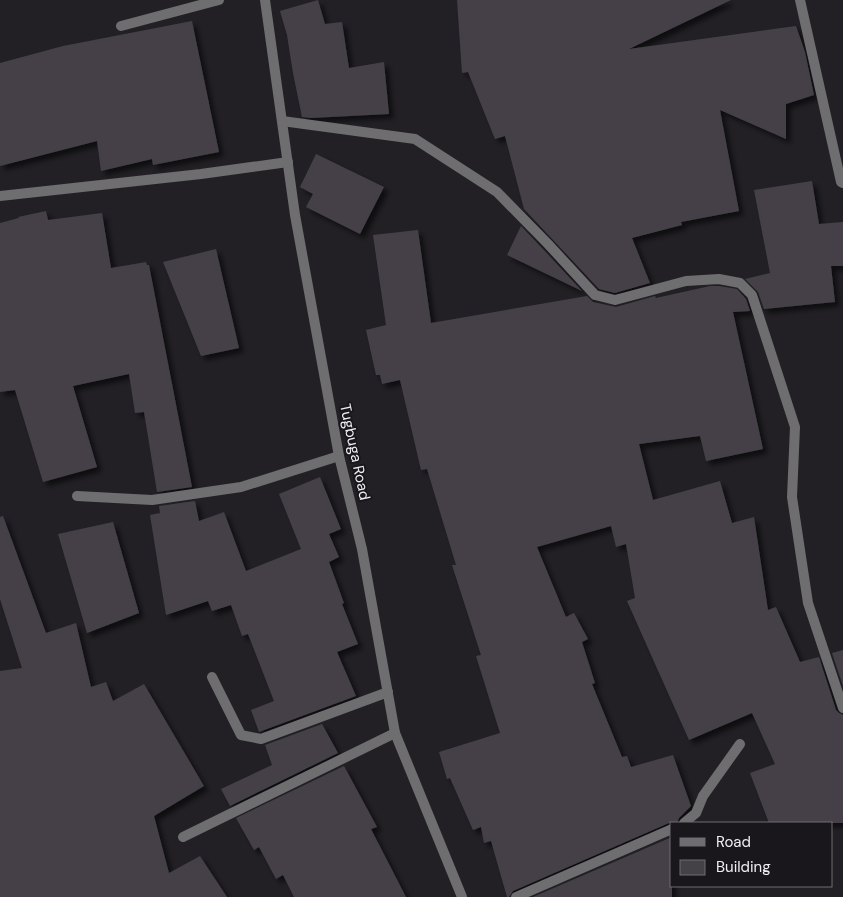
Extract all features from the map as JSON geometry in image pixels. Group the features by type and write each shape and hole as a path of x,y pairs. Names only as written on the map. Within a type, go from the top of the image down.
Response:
{"street":[{"path":"121,26 219,0"},
{"name":"Tugbuga Road","path":"265,0 295,215 339,456 362,549 395,733 462,897"},
{"path":"800,0 840,182 843,183"},
{"path":"282,121 415,139 497,192 595,295 615,300 686,281 719,279 740,283 752,295 795,427 792,497 808,603 843,708"},
{"path":"0,196 192,175 288,162"},
{"path":"77,496 152,500 241,487 339,456"},
{"path":"212,677 241,735 262,739 388,692"},
{"path":"183,838 395,733"},
{"path":"685,822 696,813 703,796 740,744"},
{"path":"516,897 670,830"}],"building":[{"path":"318,0 325,24 342,22 349,68 384,62 389,114 302,117 287,35 280,11"},
{"path":"457,0 731,0 629,49 796,26 805,52 814,95 786,104 786,139 720,110 739,211 681,222 682,225 632,238 650,283 615,293 599,289 524,209 505,136 495,139 468,72 462,73"},
{"path":"192,21 219,152 153,165 152,159 101,171 97,141 0,166 0,63 63,46"},
{"path":"316,154 384,187 360,234 306,207 313,194 300,187"},
{"path":"812,181 819,224 843,222 843,266 831,266 835,302 764,309 758,292 745,279 770,273 754,190"},
{"path":"46,211 48,220 102,213 111,268 146,262 149,265 192,487 157,492 144,412 135,413 129,374 73,386 97,467 43,482 15,390 0,392 0,223"},
{"path":"521,226 543,249 582,291 507,255"},
{"path":"418,230 431,323 587,296 593,302 616,307 655,296 656,298 710,286 737,289 746,299 750,311 733,312 763,449 706,461 700,436 639,444 653,500 720,481 732,523 754,517 768,610 776,607 800,662 819,657 836,710 843,715 843,823 769,822 750,773 775,764 752,713 689,740 627,601 635,598 626,544 616,547 611,526 537,547 566,617 574,613 588,639 582,642 595,683 592,684 622,757 627,756 631,767 673,755 691,806 677,822 670,822 513,891 507,897 491,841 484,843 481,827 473,830 450,778 447,779 439,752 500,733 476,656 481,655 452,565 456,565 427,469 421,470 400,380 382,384 380,375 376,375 366,330 386,325 373,235"},
{"path":"216,249 239,348 201,356 163,262"},
{"path":"320,477 341,529 329,534 339,557 329,562 344,603 342,604 358,644 337,652 356,696 259,732 251,710 274,701 248,634 242,636 231,605 212,611 208,601 166,615 150,515 160,513 159,506 195,501 199,521 224,512 246,571 301,549 279,494"},
{"path":"3,516 46,633 76,623 91,687 106,682 113,701 144,684 204,786 154,816 169,873 200,856 227,897 0,897 0,671 22,668 0,599 0,517"},
{"path":"113,522 139,613 87,633 58,534"},
{"path":"843,650 843,686 832,653"},
{"path":"322,724 338,753 230,806 221,789 272,765 265,745"},
{"path":"344,766 377,827 371,829 406,897 294,897 283,875 276,879 259,847 254,850 236,818"},
{"path":"670,838 670,887 672,887 672,897 533,897"}]}
